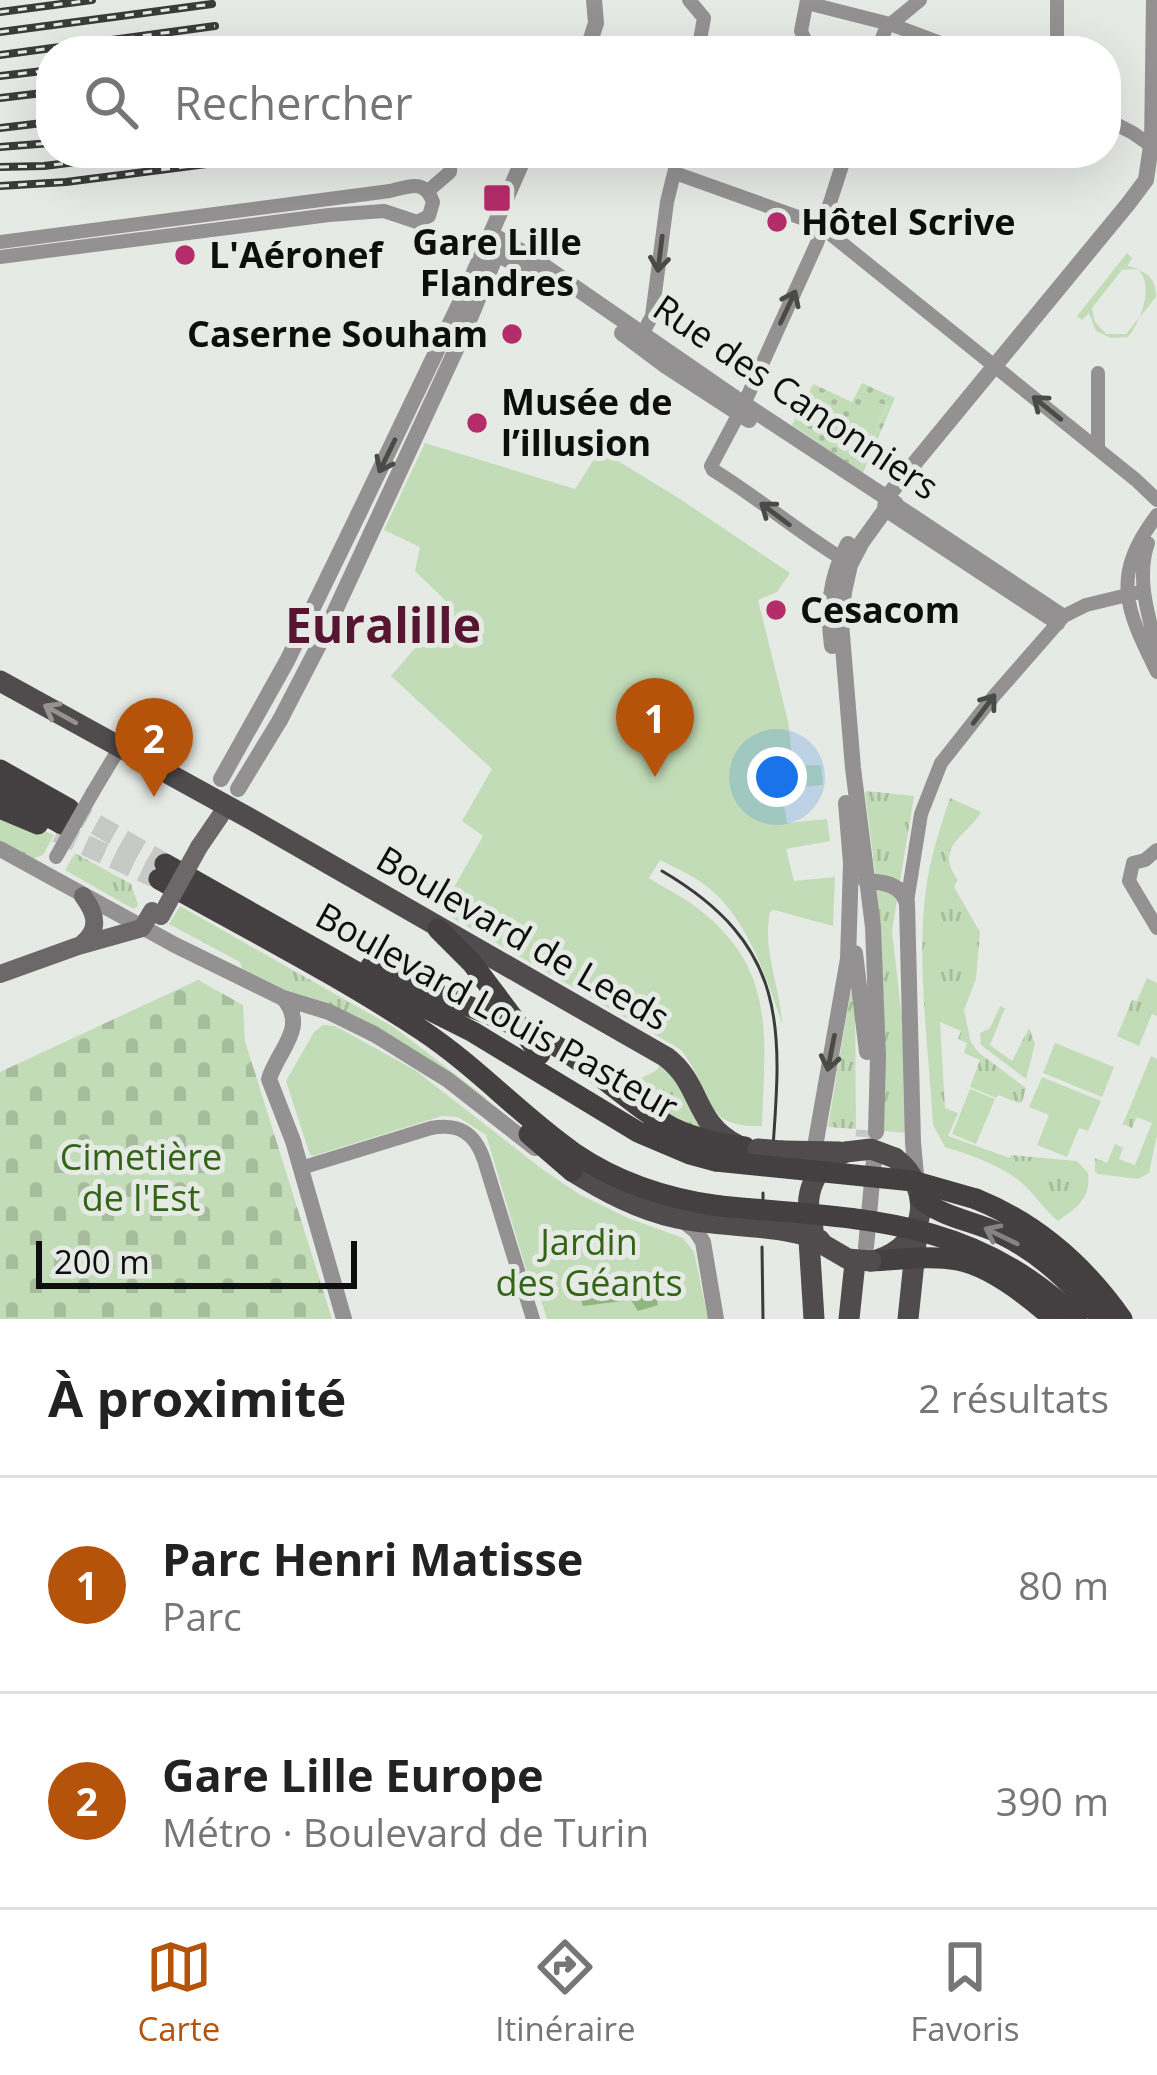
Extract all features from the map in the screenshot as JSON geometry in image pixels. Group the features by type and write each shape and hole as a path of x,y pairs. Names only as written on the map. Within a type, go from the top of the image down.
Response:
{"highway":[{"path":"0,770 63,822"},
{"path":"0,789 63,822"},
{"path":"0,808 63,822"},
{"name":"Boulevard Louis Pasteur","path":"1077,1319 1012,1268 941,1235 862,1219 720,1206 660,1194 620,1178 554,1137 446,1046 162,872 202,885 473,1032 638,1132 673,1147 716,1161 913,1181 976,1199 1060,1248 1122,1319"},
{"path":"202,885 387,974 550,1042 672,1127 710,1141 752,1148"},
{"path":"438,929 472,963 540,1054 604,1105 673,1147"},
{"path":"321,971 459,1070 572,1171"},
{"path":"919,1191 934,1208 1007,1238 1043,1260 1102,1319"},
{"path":"877,1259 945,1259 970,1264 1008,1284 1054,1319"}],"main road":[{"name":"Boulevard de Leeds","path":"0,681 119,747 225,793 438,929 671,1061 687,1079 708,1123 725,1138 752,1148"},
{"path":"42,961 141,939 225,793"},
{"path":"82,944 95,926 93,910 83,896"},
{"path":"0,974 152,922"},
{"path":"752,1148 861,1158"},
{"path":"848,1319 877,1259 917,1224 919,1191 901,1162 878,1150 861,1149 861,1158"},
{"path":"801,1319 815,1234 810,1189 823,1167 861,1158"},
{"path":"572,1171 640,1207 680,1219 815,1234 848,1259 877,1259"},
{"path":"859,1319 877,1259"},
{"path":"877,1259 908,1319"},
{"path":"811,1274 814,1319"}],"street":[{"path":"592,36 594,0"},
{"path":"689,0 704,18 701,36"},
{"path":"882,36 890,23 920,0"},
{"path":"1057,0 1057,36"},
{"path":"810,1189 845,982 850,916 851,847 829,624 830,592 841,558 1142,185 1154,148 1153,0"},
{"path":"803,36 807,2 923,36"},
{"path":"1121,127 1154,148"},
{"path":"428,191 450,168"},
{"path":"225,793 298,640 367,519 491,245 520,168"},
{"path":"639,339 652,316 676,168"},
{"path":"841,168 823,228 711,467 841,558"},
{"path":"675,173 823,228 1157,500"},
{"path":"0,242 390,191 414,184 428,191 433,200 432,210 419,221 384,211 328,215 0,257"},
{"name":"Rue des Canonniers","path":"491,245 1061,620"},
{"path":"1098,373 1098,449"},
{"path":"850,916 867,1042 870,1131 878,1013 841,623 850,565 886,504"},
{"path":"1157,519 1143,560 1144,590 1157,649"},
{"path":"1157,519 1135,555 1126,595 1157,672"},
{"path":"919,1191 913,1143 907,903 916,833 938,768 1061,620 1086,605 1144,590"},
{"path":"46,875 119,747"},
{"path":"0,849 83,896 152,922 283,998 344,1018 407,1052 572,1171"},
{"path":"1157,850 1133,863 1129,881 1157,928"},
{"path":"867,886 880,882 898,888 907,903"},
{"path":"283,998 295,1020 269,1079 301,1168 344,1319"},
{"path":"284,1114 277,1076 315,1008"},
{"path":"301,1168 431,1127 465,1131 484,1160 533,1319"},
{"path":"861,1158 877,1259"},
{"path":"680,1219 703,1242 716,1319"}],"green space":[{"path":"1127,253 1132,258 1127,266 1138,270 1122,270 1092,308 1095,322 1106,334 1126,334 1139,318 1128,337 1111,338 1096,331 1089,313 1082,320 1077,316"},
{"path":"862,383 895,398 863,473 792,425 813,384 852,402","holes":["865,397 887,406 865,458 844,449"]},
{"path":"865,396 887,405 865,458 843,449"},
{"path":"425,443 575,489 600,450 790,573 777,592 758,600 788,721 793,766 821,765 823,785 781,789 787,823 827,819 830,841 786,849 794,881 835,877 833,926 770,912 768,940 782,1024 755,951 723,902 698,880 660,860 649,878 691,903 722,930 753,979 764,1033 762,1126 741,1125 716,1113 680,1049 449,916 457,900 449,896 483,836 462,821 492,769 391,676 451,606 415,571 420,547 384,530"},
{"path":"867,791 914,796 892,931 908,1133 882,1131 882,979"},
{"path":"950,798 981,812 955,843 949,859 958,880 954,887 980,932 976,979 964,1010 971,1042 1026,1088 1019,1103 970,1087 980,1060 964,1053 967,1043 958,1039 961,1031 940,1022 945,1108 958,1113 948,1136 1010,1158 1077,1161 1088,1173 1087,1190 1077,1207 1058,1221 1009,1174 945,1147 933,1125 923,917 930,866"},
{"path":"0,814 54,835 43,855 32,859 0,844"},
{"path":"75,853 131,884 137,907 133,909 65,870"},
{"path":"180,906 395,1028 486,1098 483,1101 244,975 240,962 169,924"},
{"path":"1147,978 1157,983 1157,1016 1152,1014 1139,1046 1117,1036"},
{"name":"Cimetière de l'Est","path":"198,980 243,1005 245,1041 332,1319 0,1319 0,1072"},
{"path":"855,987 856,1129 828,1127 850,994"},
{"path":"1000,1006 1005,1008 990,1045 1012,1061 1029,1028 1035,1044 1026,1079 981,1045 980,1033 990,1028"},
{"name":"Jardin des Géants","path":"323,1025 335,1026 415,1070 579,1194 683,1238 694,1252 708,1319 547,1319 534,1278 529,1279 486,1135 458,1117 442,1116 310,1155 286,1081 314,1032"},
{"path":"1055,1043 1114,1067 1102,1097 1043,1073"},
{"path":"1151,1056 1157,1059 1157,1135 1149,1173 1138,1179 1098,1174 1095,1158 1107,1163 1115,1144 1123,1148 1119,1159 1135,1165 1152,1123 1137,1117 1132,1128 1123,1124"},
{"path":"660,1061 674,1071 709,1134 689,1128 627,1089 658,1069"},
{"path":"1042,1077 1101,1101 1088,1131 1079,1128 1067,1157 1037,1145 1049,1115 1029,1107"},
{"path":"970,1089 995,1099 976,1144 952,1134"}],"shaded area":[{"path":"652,1275 658,1305 638,1311 631,1300 583,1306 580,1298"}],"tunnel":[{"path":"69,809 165,864"},
{"path":"57,832 159,879"},
{"path":"862,1161 864,1130"}],"tram line":[{"path":"662,871 735,929 756,961 769,994 777,1070 772,1160"},
{"path":"763,1193 763,1201"},
{"path":"762,1247 763,1319"}],"railway":[{"path":"0,12 92,0"},
{"path":"0,32 212,4"},
{"path":"141,36 215,26"},
{"path":"0,55 36,50"},
{"path":"0,76 36,72"},
{"path":"0,98 36,94"},
{"path":"0,128 36,124"},
{"path":"0,147 36,144"},
{"path":"0,167 36,166"},
{"path":"0,186 176,168"}],"place":[{"name":"Gare Lille Flandres","path":"497,198"},
{"name":"Hôtel Scrive","path":"777,222"},
{"name":"L'Aéronef","path":"185,255"},
{"name":"Caserne Souham","path":"512,334"},
{"name":"Musée de l’illusion","path":"477,423"},
{"name":"Cesacom","path":"776,610"},
{"name":"Parc Henri Matisse","path":"655,777"},
{"name":"Gare Lille Europe","path":"154,797"}],"district":[{"name":"Euralille","path":"383,626"}]}
